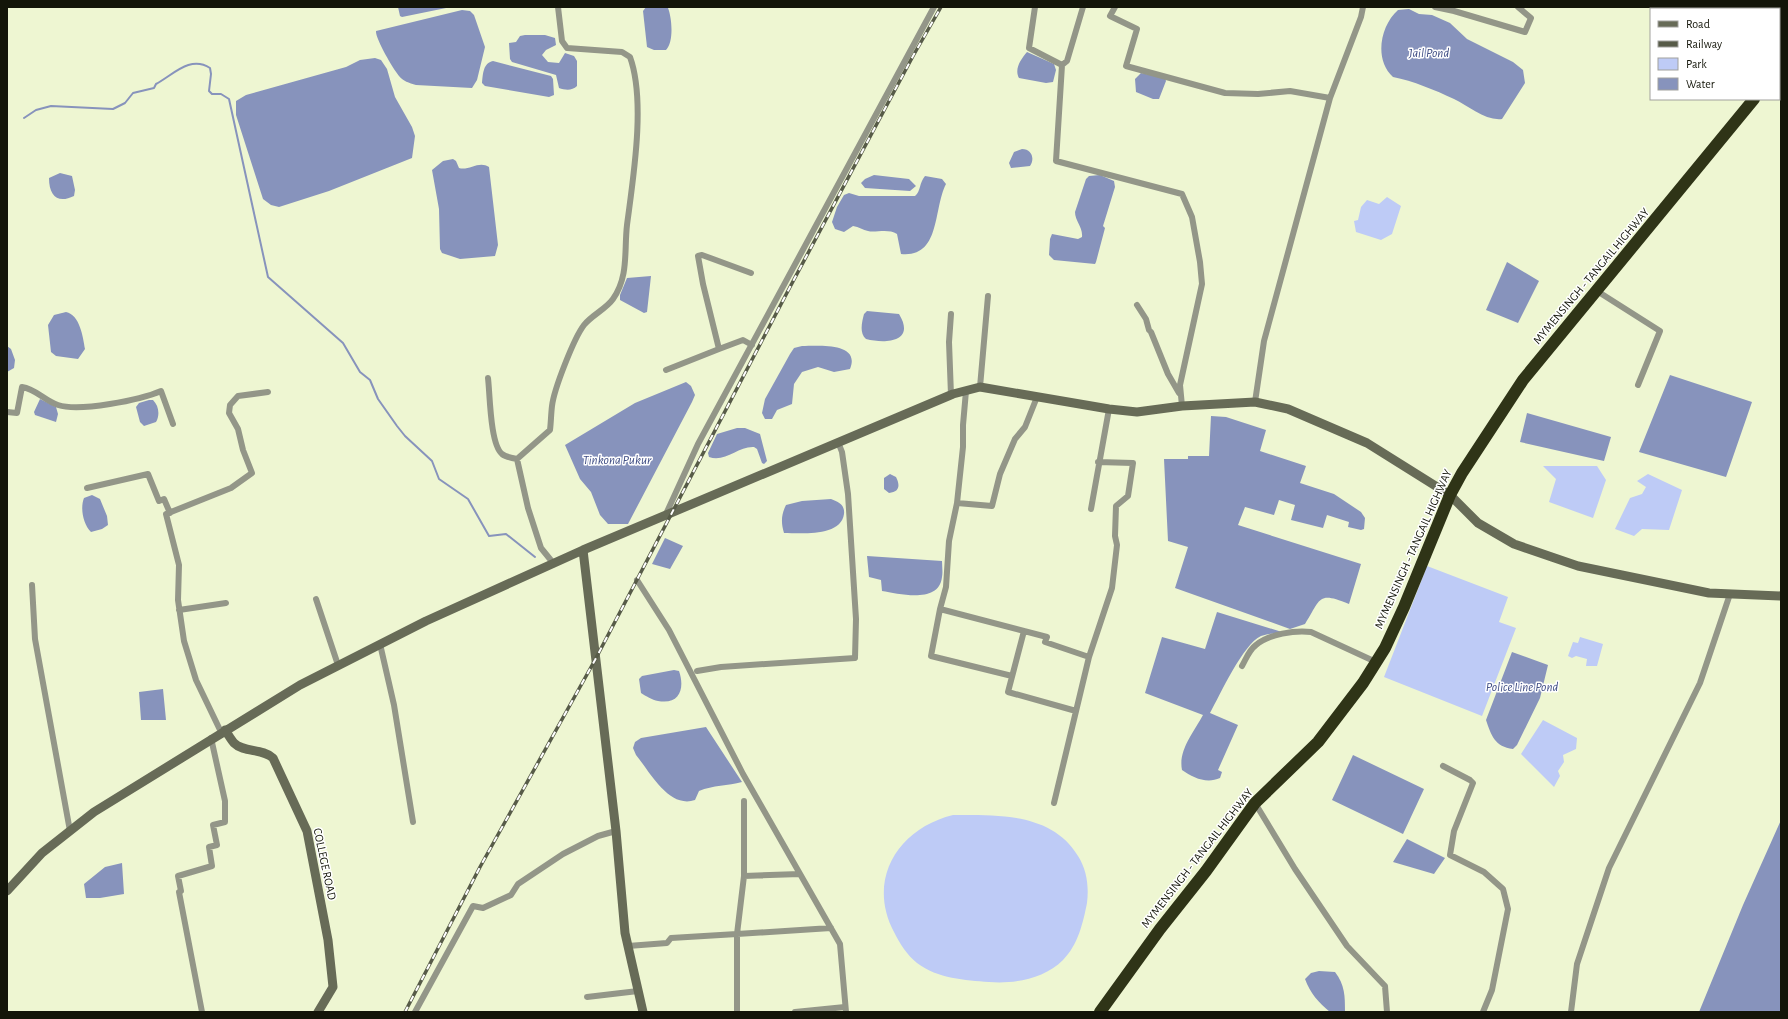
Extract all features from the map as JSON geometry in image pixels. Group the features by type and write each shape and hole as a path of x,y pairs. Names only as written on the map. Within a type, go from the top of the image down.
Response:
{"highway":[{"name":"MYMENSINGH - TANGAIL HIGHWAY","path":"1100,1012 1160,929 1206,871 1255,803 1318,742 1363,683 1376,662 1404,607 1450,495 1482,440 1523,380 1663,212 1753,100"}],"street":[{"path":"517,459 550,430 552,405 569,353 584,325 613,299 625,272 627,227 633,181 637,124 636,88 632,62 630,57 622,52 567,48 562,41 558,7"},
{"path":"666,514 698,444 934,7"},
{"path":"1033,7 1029,48 1062,65"},
{"path":"1084,7 1067,61 1062,65 1056,161 1182,194 1192,217 1200,262 1202,284 1180,385 1182,401"},
{"path":"1115,7 1110,16 1137,30 1126,66 1225,93 1258,94 1290,91 1330,98"},
{"path":"1255,402 1264,341 1330,98 1363,7"},
{"path":"1435,7 1454,11 1525,32 1531,18 1518,7"},
{"path":"719,349 703,284 698,256 702,255 751,273"},
{"path":"1596,291 1660,331 1638,385"},
{"path":"980,386 988,296"},
{"path":"1138,305 1146,319 1149,330 1168,374 1182,401"},
{"path":"951,314 949,342 951,395"},
{"path":"666,370 743,340 752,345"},
{"path":"488,378 494,433 498,448 502,454 517,459"},
{"path":"7,891 42,853 94,812 300,684 426,621 583,550 951,395 980,386 1109,409 1137,412 1182,401 1255,402 1288,409 1367,443 1450,495 1478,523 1521,547 1578,566 1709,593 1781,596"},
{"path":"7,412 17,413 22,387 29,388 57,404 64,406 95,406 147,397 161,391 173,424"},
{"path":"966,391 962,425 963,447 957,503 949,541 946,587 931,656 1012,676"},
{"path":"223,731 196,680 184,641 180,610 179,565 166,514 231,488 252,473 238,429 229,413 230,405 238,396 268,392"},
{"path":"957,503 992,506 1000,474 1015,440 1024,427 1037,396"},
{"path":"1091,509 1098,462 1109,409"},
{"path":"697,671 721,667 855,658 856,619 848,494 842,452 838,442"},
{"path":"517,459 528,508 541,548 554,564"},
{"path":"1054,803 1089,657 1112,588 1117,545 1115,536 1116,506 1128,496 1133,463 1098,462"},
{"path":"87,488 148,474 159,501 164,500 170,513"},
{"path":"583,550 616,831 625,934 643,1012"},
{"path":"636,580 669,630 744,774 840,944 845,1009 795,1012"},
{"path":"32,585 35,639 70,831"},
{"path":"1571,1012 1578,964 1609,868 1700,683 1730,594"},
{"path":"316,599 338,665"},
{"path":"180,610 226,603"},
{"path":"940,609 1047,637 1045,642 1089,657"},
{"path":"1024,631 1008,692 1076,711"},
{"path":"1242,666 1250,651 1257,644 1273,636 1303,631 1311,632 1376,662"},
{"path":"380,644 394,705 413,822"},
{"name":"COLLEGE ROAD","path":"223,731 235,744 251,750 264,751 273,758 307,831 328,940 333,983 332,992 318,1012"},
{"path":"202,1012 179,892 181,891 178,876 212,866 209,847 217,845 213,825 225,822 225,802 211,738"},
{"path":"1443,766 1473,784 1454,831 1450,855 1484,872 1503,889 1508,910 1492,990 1483,1012"},
{"path":"737,1012 737,934 744,876 744,801"},
{"path":"1255,803 1295,869 1347,946 1385,986 1387,1012"},
{"path":"415,1012 473,906 483,908 511,895 518,884 563,854 598,836 616,831"},
{"path":"744,876 800,874"},
{"path":"628,946 667,943 671,938 831,928"},
{"path":"587,997 638,991"}],"green space":[{"path":"1387,197 1401,206 1392,234 1381,240 1356,232 1354,221 1358,220 1361,207 1367,200 1379,204"},
{"path":"1543,466 1597,466 1606,480 1593,518 1549,502 1556,479"},
{"path":"1648,474 1682,490 1669,530 1642,529 1634,536 1615,529 1630,498 1642,494 1646,487 1637,481"},
{"path":"1427,566 1508,597 1499,622 1516,628 1482,716 1384,677"},
{"path":"1580,637 1603,644 1597,666 1586,666 1587,659 1576,656 1572,658 1568,656 1573,642 1578,643"},
{"path":"1543,720 1577,738 1576,749 1563,755 1564,762 1558,771 1560,776 1554,787 1521,754"},
{"path":"953,815 988,815 1023,819 1039,824 1054,831 1067,842 1081,861 1087,879 1088,891 1082,926 1073,948 1063,960 1047,972 1028,979 1008,982 952,978 943,976 917,963 901,945 886,912 884,893 886,875 893,858 903,844 917,831 934,822"}],"water":[{"path":"398,7 451,7 402,17 400,16"},
{"path":"646,7 668,8 672,30 669,46 666,50 654,50 647,47 643,11"},
{"name":"Jail Pond","path":"1409,9 1419,14 1432,15 1450,23 1467,39 1513,62 1523,70 1525,83 1502,119 1489,118 1439,92 1416,83 1393,77 1387,70 1381,53 1383,34 1392,17 1398,10"},
{"path":"462,10 470,11 474,15 485,47 477,80 472,88 416,85 406,82 401,78 385,54 376,35 376,31"},
{"path":"545,35 555,38 556,45 546,50 542,55 548,62 559,63 565,53 574,56 577,61 577,86 568,90 559,88 556,75 512,62 510,59 509,43 516,42 520,36"},
{"path":"1027,52 1054,64 1056,70 1053,82 1046,83 1019,78 1017,71"},
{"path":"375,58 381,60 387,69 395,97 412,127 415,136 412,158 329,191 279,207 271,205 263,199 236,115 236,101 246,95 346,67 360,60"},
{"path":"493,61 551,76 553,79 554,95 549,97 485,86 482,83 484,69 487,64"},
{"path":"1141,73 1165,78 1166,81 1159,99 1153,99 1136,92 1135,79"},
{"path":"1025,149 1032,155 1032,163 1030,166 1011,168 1009,163 1014,152"},
{"path":"453,159 456,161 459,168 463,169 478,165 485,165 489,167 498,245 495,256 460,259 442,253 440,249 439,209 432,170 443,161"},
{"path":"60,173 72,176 75,190 74,196 59,199 53,194 49,184 49,178"},
{"path":"874,175 909,179 916,186 910,191 865,188 861,183 865,179"},
{"path":"1100,175 1114,181 1115,187 1103,226 1105,228 1095,264 1054,260 1049,255 1050,239 1052,234 1078,239 1082,237 1075,212 1086,179 1089,176"},
{"path":"925,176 942,179 946,184 942,194 934,230 923,248 914,253 901,254 897,234 893,232 866,231 853,226 844,232 835,229 832,222 837,207 844,195 849,193 859,196 915,196"},
{"path":"1507,262 1539,281 1518,323 1486,310"},
{"path":"651,276 647,312 644,313 620,300 620,295 627,278"},
{"path":"867,311 899,314 904,330 901,336 890,341 874,341 866,339 862,334 862,320"},
{"path":"66,312 75,317 82,333 85,349 78,359 56,356 51,352 48,325 54,315"},
{"path":"7,346 11,349 15,360 14,368 7,372"},
{"path":"802,346 827,346 844,350 849,354 852,360 850,369 834,372 818,367 802,372 794,384 792,404 777,410 772,419 765,419 762,413 765,399 794,348"},
{"path":"1670,375 1752,402 1726,477 1639,452"},
{"name":"Tinkona Pukur","path":"686,382 691,386 695,395 628,524 608,524 600,515 591,492 580,479 565,445 635,403"},
{"path":"40,399 56,407 58,414 56,422 35,415 34,412"},
{"path":"153,400 157,405 158,416 156,422 144,426 140,422 136,407 139,403"},
{"path":"1527,413 1611,437 1604,461 1520,442"},
{"path":"1211,416 1226,417 1266,430 1260,451 1306,466 1300,483 1334,494 1361,512 1365,518 1364,529 1361,530 1348,527 1349,522 1327,515 1323,528 1291,520 1295,505 1279,500 1274,515 1245,507 1238,525 1361,564 1349,604 1331,598 1325,598 1318,603 1305,624 1290,629 1175,588 1188,547 1168,541 1164,459 1188,459 1188,456 1209,456"},
{"path":"737,428 745,428 760,434 767,461 764,464 762,463 757,449 754,447 742,449 721,458 709,457 708,453 717,434"},
{"path":"890,474 896,477 898,488 897,490 889,493 884,489 884,478"},
{"path":"92,495 100,499 107,516 108,525 102,529 91,532 84,520 82,506 84,498"},
{"path":"831,499 837,501 844,508 844,514 836,527 819,532 784,533 782,519 786,505 802,501"},
{"path":"665,538 683,546 670,569 652,564"},
{"path":"867,556 942,561 942,575 939,585 934,591 918,595 882,591 881,580 869,577"},
{"path":"1217,612 1282,632 1261,636 1254,641 1232,671 1210,713 1238,725 1218,770 1222,772 1220,778 1215,780 1205,780 1195,778 1182,770 1181,763 1182,755 1188,741 1203,715 1145,693 1162,637 1205,649"},
{"name":"Police Line Pond","path":"1512,652 1548,665 1540,698 1517,745 1513,749 1502,746 1498,743 1492,735 1486,720"},
{"path":"674,670 679,671 681,677 681,689 676,698 665,702 658,701 641,693 639,679 642,676"},
{"path":"163,689 166,720 141,720 139,692"},
{"path":"706,727 742,782 699,791 695,800 686,801 677,799 661,787 636,755 633,748 635,742 641,738"},
{"path":"1353,755 1424,789 1403,834 1332,800"},
{"path":"1781,820 1781,1012 1699,1012 1743,905"},
{"path":"1407,839 1445,858 1434,874 1393,862"},
{"path":"122,863 124,894 100,898 86,898 84,884 105,867"},
{"path":"1319,971 1335,972 1341,981 1344,991 1345,1012 1330,1012 1312,993 1305,979 1311,973"}],"waterway":[{"path":"24,118 36,110 51,106 113,109 125,103 133,93 154,88 156,84 189,65 196,64 210,68 211,74 209,91 212,94 221,94 229,99 268,277 343,343 360,372 370,380 378,399 397,426 405,436 432,461 439,479 468,499 489,536 506,534 535,557"}],"railway":[{"path":"405,1012 480,867 595,660 790,287 913,56 941,7"}]}
